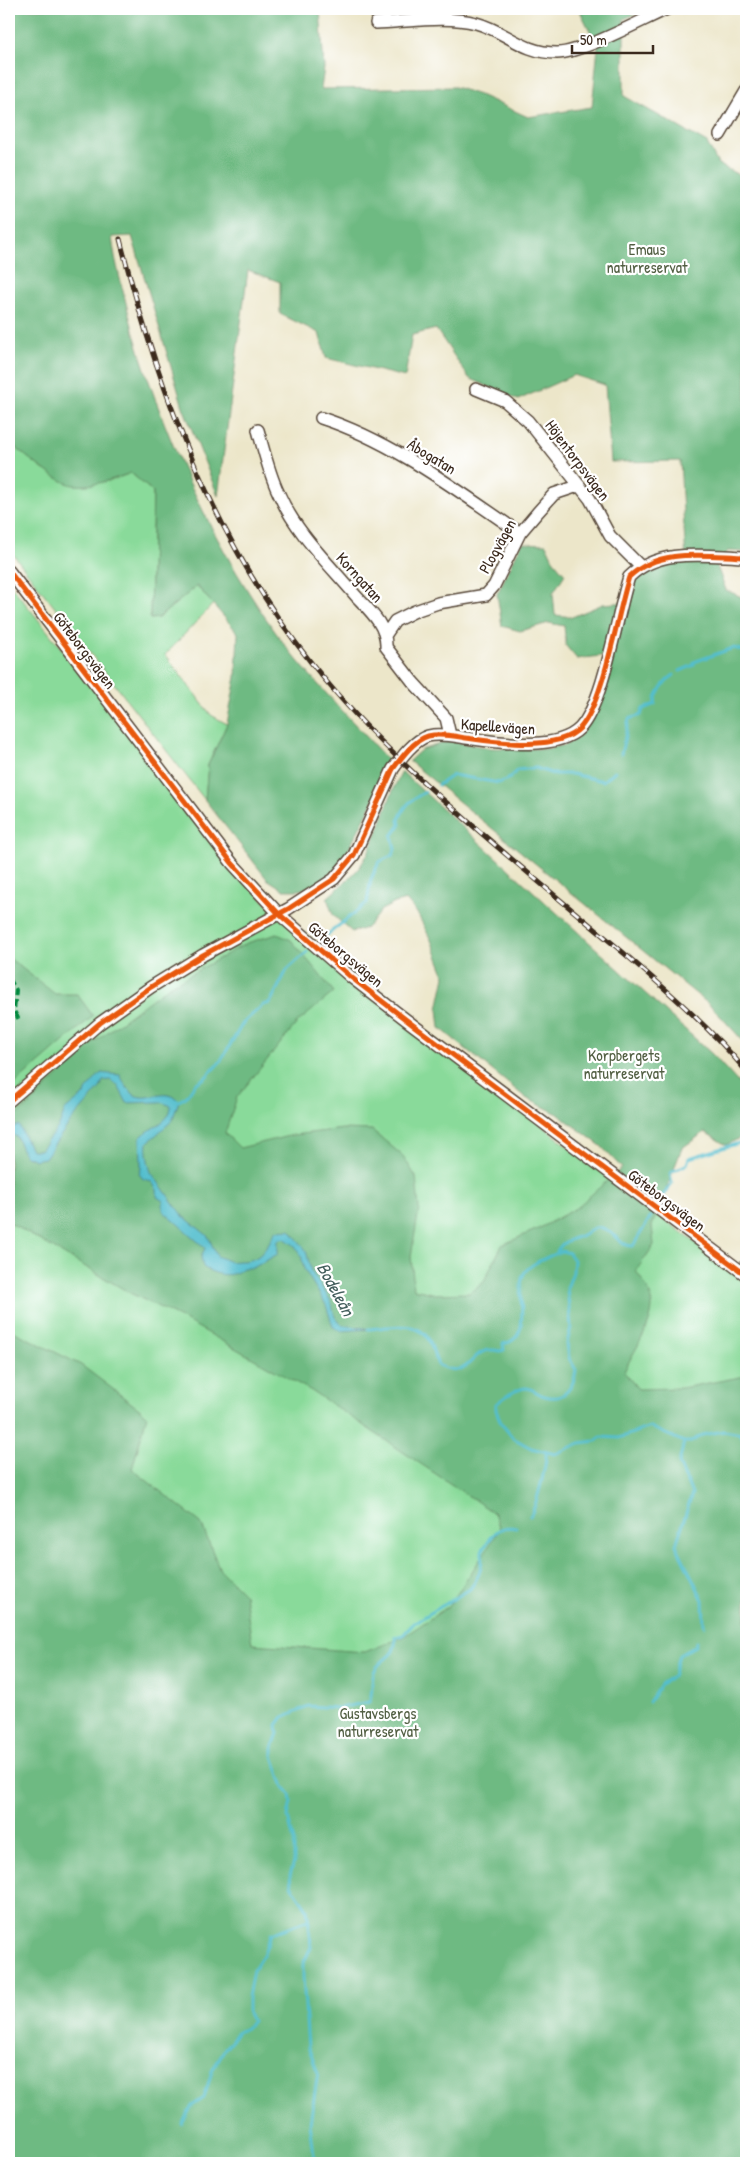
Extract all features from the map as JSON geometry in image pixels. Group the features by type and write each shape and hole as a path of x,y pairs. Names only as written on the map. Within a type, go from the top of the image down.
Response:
{"street":[{"path":"376,24 449,20 476,23 520,46 543,52 559,53 571,51 603,38 667,9"},
{"path":"720,135 746,91"},
{"name":"Höjentorpsvägen","path":"476,390 505,401 528,421 566,466 578,486 590,499 610,536 640,566"},
{"name":"Åbogatan","path":"321,418 343,425 425,469 520,533"},
{"name":"Korngatan","path":"258,430 274,482 293,519 315,550 373,615 386,634 386,647 389,652 446,718 450,735"},
{"name":"Plogvägen","path":"386,634 395,621 415,611 438,603 486,595 494,586 520,533 554,494 578,486"},
{"path":"640,566 672,555 746,557"},
{"name":"Kapellevägen","path":"11,1099 100,1023 152,986 203,955 318,891 344,870 354,855 393,769 400,759 420,740 428,736 450,735 498,742 554,741 568,736 581,727 594,702 629,577 640,566"},
{"name":"Göteborgsvägen","path":"9,571 232,863 279,914 352,978 746,1276"}],"green space":[{"name":"Emaus naturreservat","path":"9,9 320,9 324,68 321,89 455,87 482,96 528,117 592,107 598,47 579,9 646,9 624,19 624,96 707,143 718,164 746,179 746,552 728,551 716,564 726,590 746,599 746,1044 711,1006 409,761 421,750 449,741 491,748 545,749 566,745 580,735 607,685 611,662 608,655 577,659 566,646 564,626 549,623 520,631 502,626 497,594 522,543 546,544 554,561 565,574 553,593 555,615 572,617 603,604 629,602 633,578 653,564 686,561 680,461 611,462 605,385 574,375 518,400 469,378 436,329 412,335 405,377 326,358 319,333 280,314 280,282 248,270 218,496 183,407 132,236 112,237 117,267 129,315 156,402 193,490 214,532 237,573 288,649 392,765 340,866 321,883 300,890 284,890 267,879 205,800 208,765 227,724 236,677 238,633 197,586 158,618 150,619 153,492 131,473 96,484 74,485 50,474 9,442"},
{"path":"9,442 44,470 109,481 131,473 153,492 150,619 158,618 197,586 213,604 165,655 211,715 227,724 208,765 205,800 9,549"},
{"name":"Gustavsbergs naturreservat","path":"9,583 261,898 575,1152 746,1281 746,2163 9,2163"},
{"name":"Gustavsbergs naturreservat","path":"402,772 712,1054 746,1091 746,1135 726,1145 705,1132 682,1148 652,1226 654,1245 636,1271 652,1299 651,1312 646,1329 624,1372 638,1389 682,1388 746,1376 746,2163 9,2163 9,1329 81,1365 147,1415 132,1469 201,1523 220,1570 245,1595 252,1644 365,1652 403,1637 449,1606 500,1529 494,1513 315,1393 183,1319 130,1293 9,1222 9,1120 27,1107 85,1049 168,987 247,943 277,934 291,940 334,992 297,1023 237,1097 225,1133 240,1148 293,1135 343,1129 372,1130 403,1156 416,1177 419,1209 411,1256 414,1289 436,1294 469,1293 483,1283 502,1245 540,1228 576,1208 622,1168 601,1146 558,1114 526,1098 440,1028 438,1009 445,976 431,940 417,913 406,900 381,910 367,928 352,932 333,915 327,898 353,874 368,854"},
{"path":"9,958 55,994 77,994 93,1016 9,1089"}],"water":[{"name":"Bodeleån","path":"101,1073 120,1075 131,1092 136,1096 168,1095 179,1101 172,1121 147,1143 149,1165 151,1172 182,1215 208,1236 217,1256 231,1262 247,1261 259,1256 263,1252 276,1231 290,1230 306,1250 311,1271 331,1301 335,1317 342,1325 371,1329 341,1331 333,1327 326,1305 304,1269 301,1255 295,1246 284,1238 278,1240 278,1254 253,1268 243,1268 234,1274 223,1275 203,1267 201,1257 205,1248 163,1211 163,1201 157,1197 157,1190 151,1181 143,1179 139,1174 141,1168 140,1138 167,1117 171,1106 161,1102 127,1103 118,1086 110,1080 103,1081 100,1088 71,1121 45,1158 35,1160 24,1155 17,1137 9,1133 9,1124 14,1127 19,1125 31,1150 40,1150 59,1126 65,1110 85,1094"}],"waterway":[{"path":"680,671 694,665 694,662 733,648 746,651"},
{"path":"621,754 629,719 641,715 643,709 655,704 661,688 674,675"},
{"path":"438,785 453,775 499,783 510,778 517,770 536,768 553,774 572,774 603,781 615,771"},
{"path":"322,939 367,903 371,879 379,862 393,855 395,849 392,836 400,825 399,820 403,810 412,800 425,792"},
{"path":"175,1100 179,1101 186,1097 195,1084 205,1078 220,1062 243,1023 263,1005 270,1003 287,970 307,952"},
{"path":"660,1199 672,1183 670,1173 687,1164 689,1158 746,1141"},
{"path":"556,1253 565,1242 595,1228 606,1229 623,1243 633,1246 651,1216"},
{"name":"Bodeleån","path":"368,1329 402,1326 418,1330 430,1342 438,1365 450,1369 459,1369 466,1366 482,1352 504,1350 503,1344 513,1340 519,1333 522,1312 521,1290 525,1272 532,1265 547,1257 562,1251 569,1253 574,1260 573,1272 567,1288 571,1327 567,1343 569,1358 576,1370 575,1376 571,1387 558,1397 545,1396 523,1388 496,1404 496,1410 501,1423 513,1438 531,1448 555,1454 580,1443 596,1441 601,1437 619,1438 650,1427 684,1442 691,1442 702,1435 724,1431 741,1434 746,1446"},
{"path":"684,1442 679,1463 692,1494 676,1545 703,1600 704,1626"},
{"name":"Bodeleån","path":"746,1452 746,1469"},
{"path":"530,1516 541,1485 546,1453"},
{"name":"Bodeleån","path":"746,1473 740,1492 746,1500"},
{"path":"315,2163 310,2123 318,2073 308,2047 303,1977 303,1964 311,1947 310,1933 307,1909 291,1885 290,1875 294,1862 294,1842 288,1817 291,1802 290,1794 284,1787 273,1756 273,1747 278,1733 277,1725 283,1717 308,1706 339,1708 369,1702 375,1670 392,1653 395,1637 403,1635 414,1623 470,1589 478,1576 482,1561 482,1551 489,1541 504,1528 516,1528"},
{"path":"649,1702 661,1684 673,1676 679,1655 695,1646 696,1642"},
{"path":"182,2124 192,2106 204,2098 212,2071 225,2048 238,2032 246,2028 252,2021 248,2013 248,1997 253,1970 263,1955 271,1934 308,1920"}],"railway":[{"path":"120,239 152,352 172,408 218,516 246,568 278,618 313,665 363,723 417,776 496,846 669,992 717,1038 746,1071"}],"marked path":[{"path":"9,978 16,990 14,1011 19,1020"}],"cycle path":[{"path":"9,1101 100,1023 151,987 203,955 288,909 334,879 354,855 393,769 418,741 428,736 442,735 493,742 542,743 570,735 580,728 589,716 603,679 629,577 641,567 669,557 684,555 746,557"},
{"path":"9,571 232,863 279,914 352,978 746,1275"}],"park label":[{"name":"Korpbergets naturreservat","path":"624,1064"}]}
